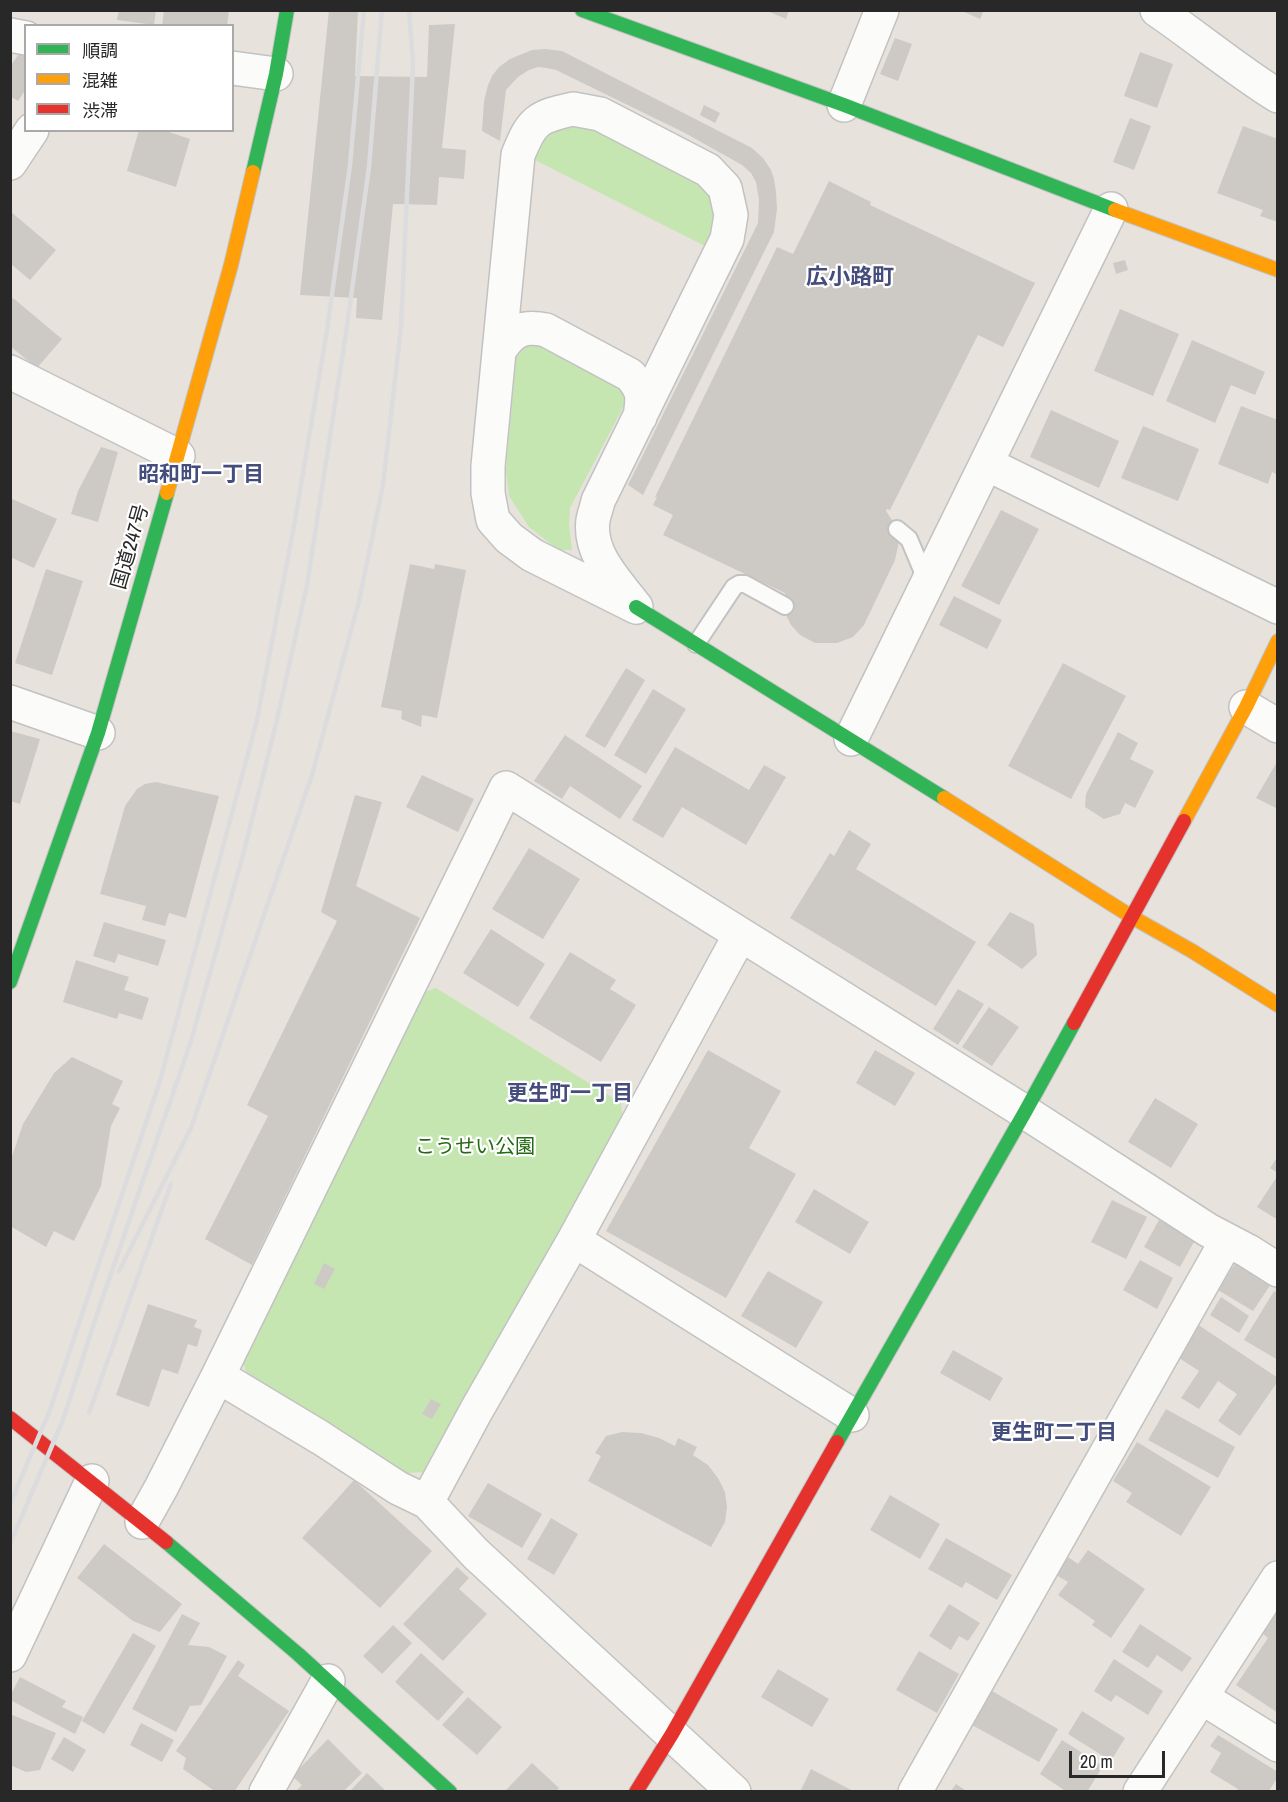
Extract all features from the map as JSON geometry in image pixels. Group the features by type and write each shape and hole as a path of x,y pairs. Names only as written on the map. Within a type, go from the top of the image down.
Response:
{"main road":[{"name":"国道247号","path":"10,982 19,929 98,733 178,456 231,265 276,74 287,10"},
{"path":"582,10 844,105 1111,209 1278,270"},
{"path":"636,607 1278,1005"},
{"path":"636,1791 672,1734 1025,1112 1246,707 1278,641"},
{"path":"13,1427 92,1481 142,1522 298,1654 450,1791"}],"street":[{"path":"844,105 882,10"},
{"path":"1157,10 1255,82 1278,96"},
{"path":"234,68 276,74"},
{"path":"573,109 600,114 708,170 725,188 731,215 727,239 598,501 593,522 595,544 603,564 636,607 532,555 509,538 493,520 488,493 488,465 518,155 528,131 546,115 573,109"},
{"path":"10,163 31,132"},
{"path":"851,740 1111,209"},
{"path":"499,351 507,338 518,330 532,327 546,330 630,375 640,386 642,402 640,417"},
{"path":"10,372 178,456"},
{"path":"987,464 1278,607"},
{"path":"10,702 98,733"},
{"path":"1246,707 1278,726"},
{"path":"142,1522 218,1376 507,788 1025,1112 1208,1230 1278,1270"},
{"path":"427,1502 574,1240 740,935"},
{"path":"574,1240 852,1415"},
{"path":"915,1791 1227,1240"},
{"path":"218,1376 398,1488 427,1502 476,1554 734,1791"},
{"path":"10,1655 92,1481"},
{"path":"1140,1791 1278,1578"},
{"path":"266,1791 328,1681"},
{"path":"1201,1697 1278,1745"}],"lane":[{"path":"897,529 909,539 927,583"},
{"path":"696,644 734,587 739,584 745,584 785,606"}],"green space":[{"path":"553,125 601,125 704,181 717,214 709,248 533,159 536,139"},
{"path":"532,340 624,383 627,400 570,508 572,550 561,550 529,527 509,496 506,470 516,358"},
{"name":"こうせい公園","path":"436,988 621,1103 623,1121 424,1472 406,1473 246,1372 242,1358 424,992"}],"building":[{"path":"119,10 156,10 154,24 117,20"},
{"path":"164,10 229,10 227,24 162,24"},
{"path":"329,10 358,10 355,76 427,77 429,25 455,24 442,148 466,150 464,179 439,177 437,205 393,204 382,320 356,318 357,298 300,295"},
{"path":"765,10 789,10 786,19"},
{"path":"960,10 984,10 980,19"},
{"path":"895,38 912,44 898,81 880,74"},
{"path":"532,50 562,51 752,148 763,158 774,179 777,209 774,232 643,495 628,485 758,223 759,200 756,182 751,173 742,165 685,133 556,70 547,68 538,67 529,70 518,77 506,90 500,141 482,131 484,101 492,76 510,59"},
{"path":"20,52 24,55 24,92 18,101 10,96 10,67"},
{"path":"1140,52 1173,64 1157,108 1124,96"},
{"path":"704,105 720,113 715,123 700,115"},
{"path":"1130,118 1151,126 1134,170 1113,162"},
{"path":"1243,126 1278,139 1278,222 1260,216 1263,210 1217,193"},
{"path":"138,132 169,132 190,139 176,187 127,171"},
{"path":"829,181 871,202 870,205 1035,283 1003,347 978,335 890,510 886,511 896,526 899,541 895,560 864,625 853,637 837,643 815,643 800,635 791,625 785,613 785,593 663,535 673,515 653,505 777,247 793,254"},
{"path":"10,211 56,250 30,280 10,263"},
{"path":"1125,260 1128,270 1116,274 1113,263"},
{"path":"13,298 62,339 37,368 10,346 10,301"},
{"path":"1120,309 1179,334 1153,396 1094,371"},
{"path":"1192,340 1265,372 1255,395 1231,385 1215,423 1166,401"},
{"path":"1241,406 1278,420 1278,475 1272,472 1268,484 1218,464"},
{"path":"1051,410 1119,441 1099,488 1030,457"},
{"path":"1143,426 1199,449 1178,501 1121,478"},
{"path":"101,447 118,452 98,522 71,514 78,491"},
{"path":"10,498 57,519 34,568 10,557"},
{"path":"1001,510 1039,529 999,605 961,586"},
{"path":"410,564 434,569 435,564 466,570 437,718 422,715 421,727 401,719 402,711 381,707"},
{"path":"46,569 83,581 52,675 15,663"},
{"path":"954,596 1002,620 987,649 939,625"},
{"path":"1063,663 1126,696 1071,799 1008,766"},
{"path":"626,668 645,680 605,748 585,736"},
{"path":"653,689 686,709 646,774 614,755"},
{"path":"10,731 40,739 20,804 10,801"},
{"path":"1118,732 1138,743 1130,759 1154,771 1135,808 1125,803 1120,814 1104,819 1085,807 1086,794"},
{"path":"565,735 642,786 620,819 570,786 562,799 534,781"},
{"path":"675,747 749,790 764,765 786,777 746,845 682,807 663,838 632,820"},
{"path":"1278,760 1278,809 1256,798"},
{"path":"422,775 474,799 458,832 406,807"},
{"path":"156,782 219,796 186,918 169,913 165,926 142,920 146,906 100,894 125,806 137,789 145,784"},
{"path":"355,795 382,802 356,886 420,918 252,1265 205,1239 268,1116 247,1105 337,921 321,912"},
{"path":"849,830 871,844 856,869 976,942 936,1006 790,918 830,853 834,856"},
{"path":"529,848 580,879 543,939 492,909"},
{"path":"1010,912 1034,924 1037,955 1022,969 987,945"},
{"path":"104,922 166,940 158,966 118,954 115,963 93,956"},
{"path":"491,929 545,964 518,1007 463,973"},
{"path":"570,952 616,980 610,989 636,1005 601,1062 529,1018"},
{"path":"76,960 129,977 124,990 149,998 142,1020 119,1013 117,1019 63,1002"},
{"path":"958,989 984,1004 958,1045 933,1029"},
{"path":"989,1007 1019,1027 992,1066 962,1047"},
{"path":"708,1050 781,1091 749,1148 796,1174 726,1298 606,1231"},
{"path":"875,1050 915,1073 895,1106 856,1083"},
{"path":"72,1057 123,1081 112,1104 120,1108 111,1126 101,1186 74,1241 54,1231 46,1247 10,1226 10,1162 23,1124 54,1073"},
{"path":"1155,1098 1198,1124 1171,1168 1128,1142"},
{"path":"1278,1156 1278,1173 1270,1168"},
{"path":"1278,1175 1278,1220 1257,1207"},
{"path":"814,1189 869,1222 850,1254 795,1222"},
{"path":"1112,1200 1147,1217 1126,1259 1091,1242"},
{"path":"1159,1220 1195,1240 1180,1267 1144,1247"},
{"path":"1140,1260 1173,1278 1157,1309 1123,1290"},
{"path":"1236,1262 1271,1284 1253,1311 1218,1290"},
{"path":"324,1263 335,1269 324,1289 314,1284"},
{"path":"768,1271 823,1302 796,1348 741,1316"},
{"path":"1274,1291 1278,1293 1278,1360 1244,1340"},
{"path":"1221,1297 1249,1316 1239,1333 1210,1315"},
{"path":"148,1304 197,1320 194,1327 202,1330 197,1347 188,1344 178,1374 162,1369 149,1407 116,1395"},
{"path":"1197,1324 1278,1378 1240,1436 1218,1421 1237,1394 1218,1381 1199,1409 1181,1398 1199,1371 1176,1356"},
{"path":"953,1350 1003,1378 990,1401 940,1373"},
{"path":"431,1399 441,1404 432,1419 422,1414"},
{"path":"1166,1409 1235,1447 1218,1478 1148,1440"},
{"path":"622,1432 641,1433 675,1446 678,1438 697,1447 693,1455 708,1465 725,1492 727,1507 725,1522 711,1547 588,1481 601,1456 595,1453 606,1436"},
{"path":"1137,1442 1211,1487 1181,1536 1126,1502 1132,1493 1113,1481"},
{"path":"354,1480 432,1551 380,1608 302,1538"},
{"path":"488,1483 542,1514 522,1548 468,1516"},
{"path":"890,1495 940,1524 920,1559 870,1530"},
{"path":"551,1518 578,1534 554,1575 527,1559"},
{"path":"946,1538 1012,1575 997,1600 966,1582 962,1588 928,1569"},
{"path":"104,1544 182,1604 160,1632 133,1621 77,1578"},
{"path":"1088,1550 1145,1589 1111,1638 1092,1625 1095,1621 1058,1595 1068,1582 1056,1575 1068,1557 1078,1564"},
{"path":"457,1567 469,1578 459,1589 487,1614 443,1661 403,1624"},
{"path":"949,1604 980,1623 968,1641 959,1636 951,1650 929,1636"},
{"path":"1278,1610 1278,1713 1236,1685 1268,1638 1262,1633"},
{"path":"182,1614 200,1623 188,1645 209,1647 227,1656 201,1705 190,1706 176,1732 132,1709"},
{"path":"1140,1624 1192,1658 1182,1672 1157,1655 1148,1668 1122,1652"},
{"path":"393,1625 412,1643 382,1674 363,1656"},
{"path":"133,1633 156,1646 104,1734 82,1721"},
{"path":"919,1651 959,1674 937,1713 896,1690"},
{"path":"421,1653 464,1692 438,1721 395,1682"},
{"path":"1114,1659 1163,1691 1148,1715 1116,1695 1111,1702 1094,1691"},
{"path":"238,1660 245,1665 238,1676 289,1711 234,1792 216,1792 183,1769 186,1758 176,1751"},
{"path":"778,1669 829,1699 812,1727 761,1697"},
{"path":"20,1677 66,1701 62,1707 83,1717 75,1734 10,1700"},
{"path":"992,1691 1058,1729 1039,1762 972,1725"},
{"path":"468,1697 502,1727 477,1755 442,1725"},
{"path":"1082,1711 1125,1738 1111,1761 1068,1734"},
{"path":"10,1714 56,1733 40,1770 26,1772 10,1765"},
{"path":"141,1723 174,1740 162,1762 130,1745"},
{"path":"1218,1735 1278,1772 1278,1777 1268,1792 1237,1792 1238,1789 1210,1772 1221,1753 1210,1746"},
{"path":"64,1737 86,1750 73,1772 51,1759"},
{"path":"328,1739 362,1773 343,1792 295,1792 302,1785 292,1776"},
{"path":"1062,1740 1103,1766 1087,1792 1067,1792 1040,1774"},
{"path":"532,1763 559,1788 555,1792 508,1792 506,1790"},
{"path":"811,1769 855,1792 800,1792"},
{"path":"367,1773 387,1792 349,1792"},
{"path":"956,1784 968,1792 950,1792"}],"railway":[{"path":"10,1504 50,1410 160,1081 257,720 294,526 327,330 350,165 364,10"},
{"path":"10,1544 63,1420 191,1041 243,855 276,724 307,585 346,333 369,167 382,10"},
{"path":"119,1271 191,1128 312,775 359,601 383,485 401,327 413,64 409,10"},
{"path":"89,1413 171,1184"}],"traffic: fast":[{"path":"253,172 276,74 287,10"},
{"path":"582,10 844,105 1115,210"},
{"path":"10,982 98,733 167,493"},
{"path":"636,607 944,798"},
{"path":"837,1442 1074,1023"},
{"path":"166,1542 298,1654 450,1792"}],"traffic: slow":[{"path":"167,493 231,265 253,172"},
{"path":"1115,210 1278,270"},
{"path":"1184,821 1246,707 1278,641"},
{"path":"944,798 1132,917 1192,951 1278,1005"}],"traffic: jam":[{"path":"1074,1023 1184,821"},
{"path":"10,1418 166,1542"},
{"path":"636,1792 672,1734 837,1442"}],"district":[{"name":"広小路町","path":"850,278"},
{"name":"昭和町一丁目","path":"201,475"},
{"name":"更生町一丁目","path":"570,1094"},
{"name":"更生町二丁目","path":"1054,1433"}]}
